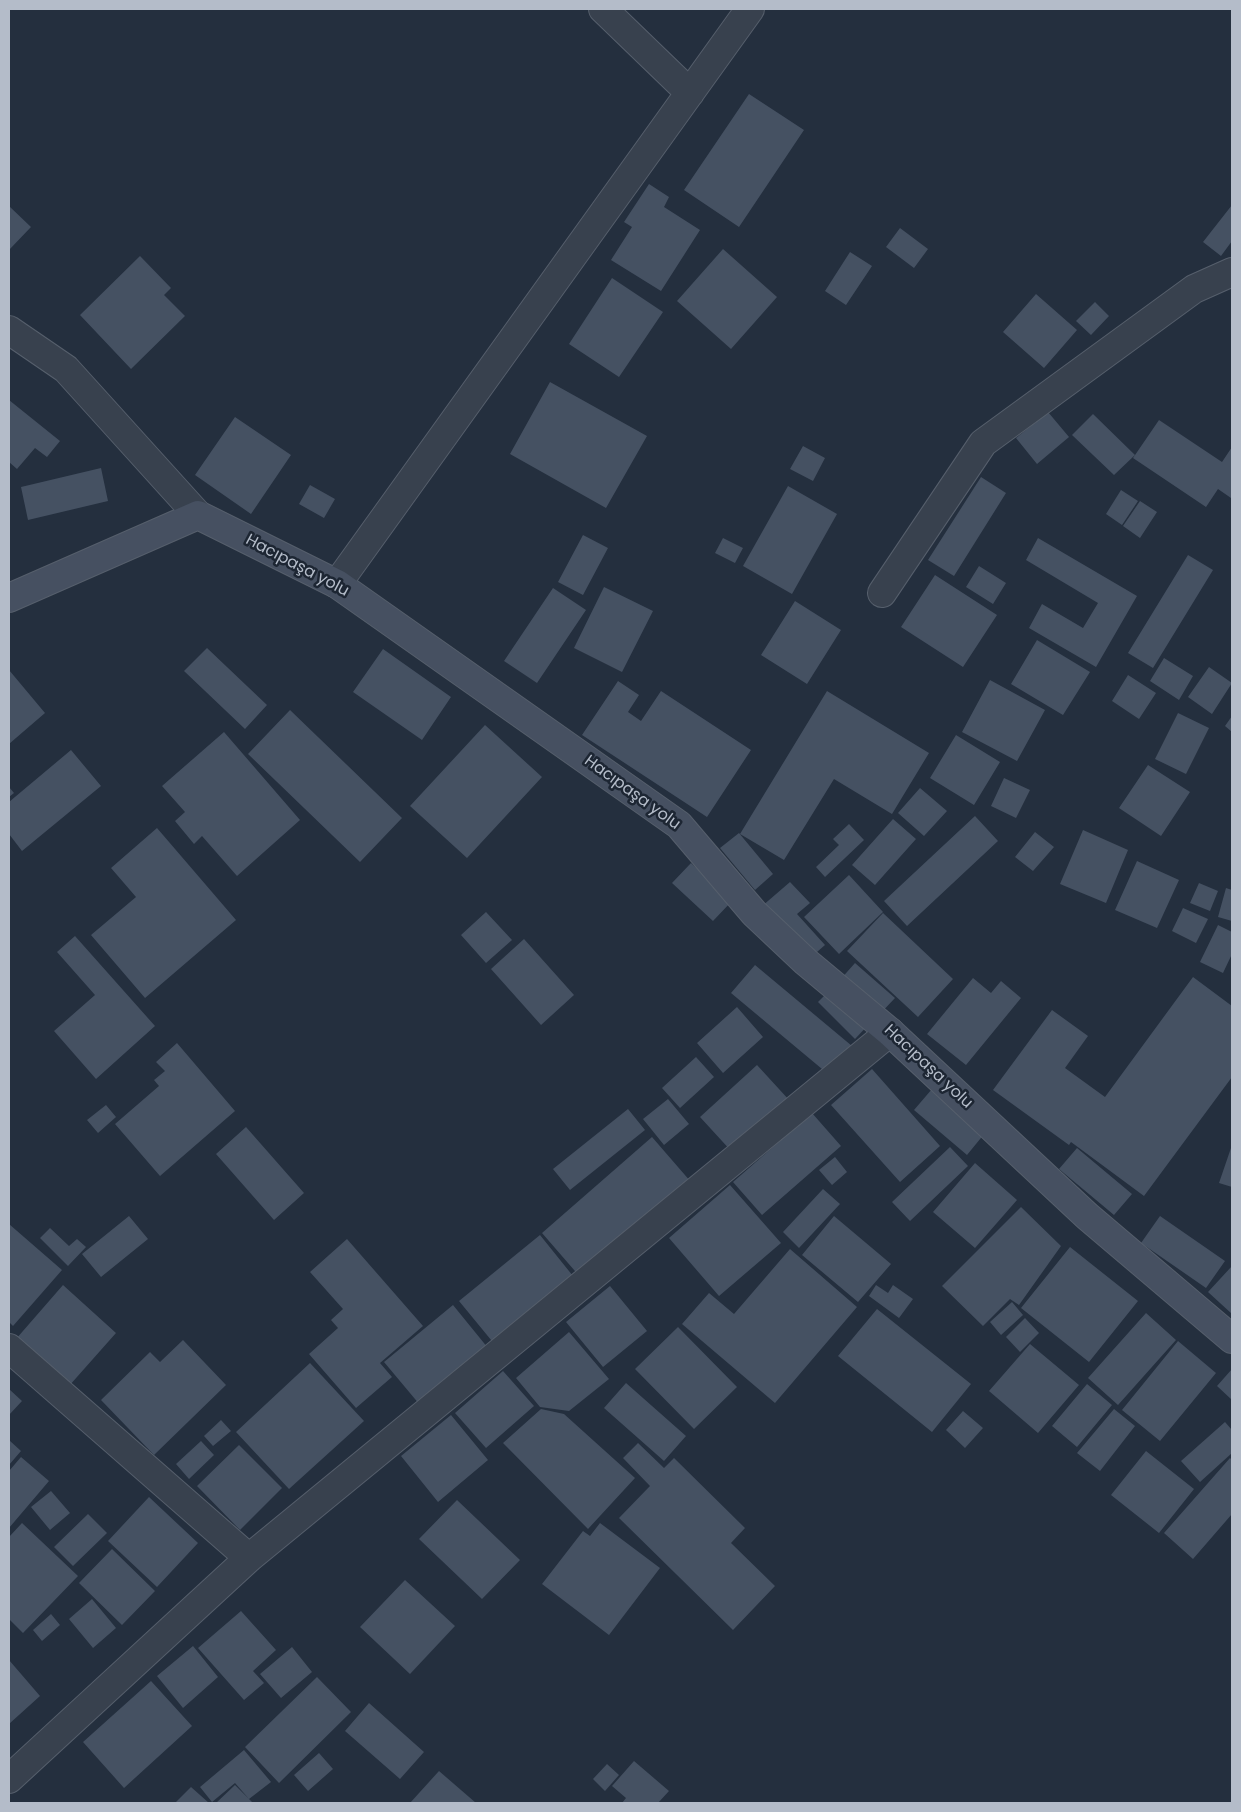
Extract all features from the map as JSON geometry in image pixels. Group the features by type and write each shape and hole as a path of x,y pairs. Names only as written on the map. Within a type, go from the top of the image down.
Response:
{"main road":[{"name":"Hacıpaşa yolu","path":"198,515 337,584 679,826 754,913 806,962 890,1032 1087,1216 1232,1339"},
{"path":"9,598 198,515"}],"street":[{"path":"603,9 690,93"},
{"path":"337,584 750,9"},
{"path":"882,593 983,444 1194,289 1232,272"},
{"path":"9,330 66,369 198,515"},
{"path":"9,1779 249,1558 890,1032"},
{"path":"9,1348 249,1558"}],"building":[{"path":"749,94 804,130 739,227 684,190"},
{"path":"649,184 669,197 664,207 700,230 661,291 611,260 632,227 624,222"},
{"path":"1232,205 1232,241 1221,256 1203,242"},
{"path":"9,206 31,227 9,250"},
{"path":"900,228 928,249 914,268 886,247"},
{"path":"723,249 777,297 731,349 677,301"},
{"path":"850,252 872,266 846,305 825,291"},
{"path":"140,256 171,288 164,295 185,316 131,369 80,315"},
{"path":"612,278 663,312 619,377 569,344"},
{"path":"1036,294 1077,330 1044,368 1003,332"},
{"path":"1095,302 1109,316 1091,335 1076,321"},
{"path":"550,382 647,436 606,508 510,454"},
{"path":"9,400 60,441 47,457 35,448 17,469 9,462"},
{"path":"1048,412 1069,437 1037,464 1016,438"},
{"path":"1093,414 1135,455 1114,475 1072,435"},
{"path":"235,417 291,455 251,514 195,475"},
{"path":"1159,420 1222,462 1232,447 1231,498 1218,489 1206,507 1133,458"},
{"path":"803,446 825,458 813,481 790,469"},
{"path":"101,468 108,501 28,520 21,487"},
{"path":"981,477 1006,493 954,576 928,560"},
{"path":"310,485 335,499 324,518 299,504"},
{"path":"788,486 837,514 792,594 743,566"},
{"path":"1121,490 1138,501 1122,525 1106,514"},
{"path":"1140,501 1157,512 1140,538 1123,526"},
{"path":"583,535 608,548 583,595 558,582"},
{"path":"723,538 743,548 735,563 715,553"},
{"path":"1038,538 1137,596 1096,667 1029,628 1042,604 1083,628 1098,603 1026,560"},
{"path":"1188,555 1213,570 1153,668 1128,653"},
{"path":"979,566 1006,583 993,604 966,587"},
{"path":"935,575 997,615 963,667 901,627"},
{"path":"604,587 653,611 622,672 574,648"},
{"path":"553,588 586,610 537,683 504,661"},
{"path":"795,601 841,630 807,684 761,655"},
{"path":"1037,640 1090,672 1063,715 1011,684"},
{"path":"207,648 267,705 245,729 184,671"},
{"path":"383,649 451,697 422,740 353,692"},
{"path":"1164,658 1193,676 1179,700 1150,681"},
{"path":"1209,667 1232,683 1212,714 1188,697"},
{"path":"9,670 45,713 9,744"},
{"path":"1128,675 1156,693 1139,719 1112,701"},
{"path":"990,680 1045,710 1017,761 962,732"},
{"path":"618,681 639,695 628,712 641,721 661,691 751,750 707,817 582,735"},
{"path":"827,691 929,753 892,814 834,779 784,860 740,834"},
{"path":"290,710 402,818 360,862 248,754"},
{"path":"1178,713 1209,728 1186,774 1155,759"},
{"path":"1232,716 1232,732 1225,726"},
{"path":"485,725 542,777 467,858 410,806"},
{"path":"224,732 300,820 237,876 202,836 194,844 175,821 185,812 162,786"},
{"path":"956,735 1000,762 974,805 930,778"},
{"path":"71,750 101,786 22,851 9,834 9,802"},
{"path":"1148,765 1190,792 1161,836 1119,808"},
{"path":"1004,778 1030,790 1016,818 991,806"},
{"path":"9,787 14,793 9,797"},
{"path":"920,788 947,811 924,836 898,813"},
{"path":"975,816 998,841 907,926 884,901"},
{"path":"893,819 916,839 875,885 852,865"},
{"path":"849,824 864,840 825,877 816,867 839,845 833,839"},
{"path":"157,828 236,920 145,998 91,935 136,897 111,868"},
{"path":"1083,830 1128,850 1106,903 1060,884"},
{"path":"1035,832 1054,847 1033,871 1015,857"},
{"path":"739,833 773,874 755,890 720,848"},
{"path":"1137,861 1179,880 1157,928 1115,910"},
{"path":"691,863 732,901 713,921 672,883"},
{"path":"849,875 883,912 839,954 804,917"},
{"path":"790,882 810,903 797,914 825,945 809,959 761,907"},
{"path":"1199,883 1218,891 1210,911 1190,903"},
{"path":"1226,888 1232,890 1232,921 1218,917"},
{"path":"1183,908 1208,919 1196,943 1172,931"},
{"path":"486,912 512,940 486,963 461,935"},
{"path":"883,913 953,979 918,1017 847,951"},
{"path":"1218,925 1232,932 1232,954 1223,973 1200,962"},
{"path":"75,936 155,1026 96,1079 54,1031 95,995 57,952"},
{"path":"524,939 574,995 541,1025 491,969"},
{"path":"855,963 895,998 878,1016 839,981"},
{"path":"755,965 852,1046 828,1074 731,993"},
{"path":"1193,977 1232,1006 1232,1077 1144,1196 1071,1142 1069,1145 993,1090 1052,1010 1088,1036 1065,1068 1105,1097"},
{"path":"973,978 991,993 1001,981 1021,998 966,1065 927,1034"},
{"path":"834,986 870,1023 855,1039 818,1002"},
{"path":"737,1007 763,1037 723,1073 697,1043"},
{"path":"177,1043 235,1111 160,1176 115,1124 159,1086 154,1080 165,1071 156,1062"},
{"path":"696,1057 714,1077 680,1108 662,1088"},
{"path":"757,1065 790,1101 733,1153 700,1117"},
{"path":"872,1069 940,1146 900,1182 831,1105"},
{"path":"932,1089 985,1133 967,1155 914,1110"},
{"path":"668,1099 689,1124 664,1145 643,1119"},
{"path":"106,1105 116,1117 98,1133 87,1120"},
{"path":"628,1109 645,1130 570,1190 553,1169"},
{"path":"812,1113 841,1146 762,1215 733,1182"},
{"path":"246,1127 304,1193 274,1220 216,1154"},
{"path":"652,1137 691,1182 581,1278 542,1233"},
{"path":"1232,1145 1232,1187 1219,1183"},
{"path":"950,1147 968,1166 910,1221 892,1202"},
{"path":"1077,1148 1132,1194 1114,1215 1059,1169"},
{"path":"835,1157 847,1172 832,1185 819,1170"},
{"path":"975,1163 1017,1200 975,1248 933,1212"},
{"path":"730,1185 781,1243 719,1296 669,1238"},
{"path":"823,1189 840,1204 799,1248 783,1232"},
{"path":"1021,1207 1061,1246 1019,1305 1010,1299 983,1326 942,1286"},
{"path":"129,1216 148,1239 101,1277 82,1254"},
{"path":"834,1216 891,1264 858,1302 802,1255"},
{"path":"1160,1216 1225,1261 1206,1288 1141,1243"},
{"path":"9,1224 62,1270 13,1326 9,1322"},
{"path":"50,1228 69,1246 77,1239 86,1247 68,1266 40,1238"},
{"path":"540,1235 577,1281 496,1346 459,1301"},
{"path":"347,1239 423,1326 380,1363 392,1377 356,1408 309,1354 338,1328 331,1320 343,1309 310,1272"},
{"path":"1070,1247 1138,1301 1089,1362 1021,1308"},
{"path":"790,1249 857,1307 775,1403 682,1324 709,1293 734,1314"},
{"path":"1232,1266 1232,1314 1208,1292"},
{"path":"63,1285 116,1333 69,1386 16,1339"},
{"path":"876,1285 888,1293 893,1285 913,1299 899,1318 869,1296"},
{"path":"610,1286 647,1331 603,1367 566,1322"},
{"path":"1012,1302 1023,1315 1001,1335 990,1322"},
{"path":"453,1305 488,1348 420,1405 384,1362"},
{"path":"877,1309 971,1384 932,1432 838,1356"},
{"path":"1146,1313 1176,1340 1118,1405 1088,1378"},
{"path":"1025,1318 1039,1333 1020,1352 1006,1337"},
{"path":"678,1327 737,1387 694,1429 635,1369"},
{"path":"569,1332 609,1379 569,1411 540,1407 516,1378"},
{"path":"183,1340 226,1385 154,1455 101,1400 150,1352 160,1362"},
{"path":"1178,1341 1216,1373 1160,1441 1122,1410"},
{"path":"1030,1344 1079,1385 1038,1433 989,1391"},
{"path":"310,1363 364,1421 289,1489 236,1432"},
{"path":"1232,1369 1232,1400 1217,1386"},
{"path":"503,1371 534,1406 486,1448 455,1413"},
{"path":"626,1383 686,1436 664,1461 604,1408"},
{"path":"1087,1384 1112,1405 1077,1447 1052,1426"},
{"path":"9,1389 22,1401 9,1415"},
{"path":"541,1409 564,1414 635,1478 588,1529 503,1443"},
{"path":"1114,1409 1135,1426 1100,1471 1077,1453"},
{"path":"963,1411 983,1428 965,1448 946,1430"},
{"path":"451,1415 488,1460 438,1502 401,1456"},
{"path":"221,1420 231,1431 213,1446 204,1436"},
{"path":"1225,1422 1232,1430 1232,1453 1200,1482 1181,1461"},
{"path":"9,1440 21,1451 9,1465"},
{"path":"201,1441 214,1455 189,1479 176,1464"},
{"path":"638,1443 664,1468 674,1458 745,1528 731,1543 775,1586 733,1630 619,1518 650,1486 623,1458"},
{"path":"239,1445 282,1488 240,1530 197,1486"},
{"path":"1146,1451 1194,1489 1159,1533 1111,1495"},
{"path":"21,1457 49,1481 9,1528 9,1471"},
{"path":"1230,1458 1232,1460 1232,1514 1193,1559 1164,1533"},
{"path":"51,1491 70,1513 50,1530 31,1507"},
{"path":"149,1497 198,1543 157,1587 108,1541"},
{"path":"457,1500 520,1560 482,1599 419,1539"},
{"path":"88,1514 107,1533 73,1566 54,1547"},
{"path":"22,1523 78,1576 23,1633 9,1619 9,1537"},
{"path":"600,1523 660,1568 609,1635 542,1584 583,1531 590,1536"},
{"path":"112,1549 155,1591 122,1625 79,1583"},
{"path":"405,1580 455,1626 410,1674 360,1627"},
{"path":"92,1599 116,1628 93,1648 69,1619"},
{"path":"241,1611 276,1650 253,1671 264,1683 244,1700 198,1648"},
{"path":"51,1614 60,1625 42,1641 33,1630"},
{"path":"193,1646 218,1677 183,1708 157,1676"},
{"path":"292,1647 312,1672 281,1698 260,1674"},
{"path":"9,1660 40,1696 9,1724"},
{"path":"317,1677 351,1712 279,1783 245,1747"},
{"path":"151,1681 192,1726 124,1788 83,1742"},
{"path":"369,1703 424,1752 400,1779 345,1731"},
{"path":"244,1750 271,1782 249,1799 235,1783 212,1802 200,1787"},
{"path":"319,1753 333,1769 308,1791 294,1775"},
{"path":"634,1761 669,1791 658,1803 622,1803 626,1798 612,1786"},
{"path":"607,1764 619,1775 605,1791 593,1779"},
{"path":"439,1771 476,1803 410,1803"},
{"path":"235,1785 253,1803 216,1803"},
{"path":"191,1787 209,1803 175,1803"}]}
